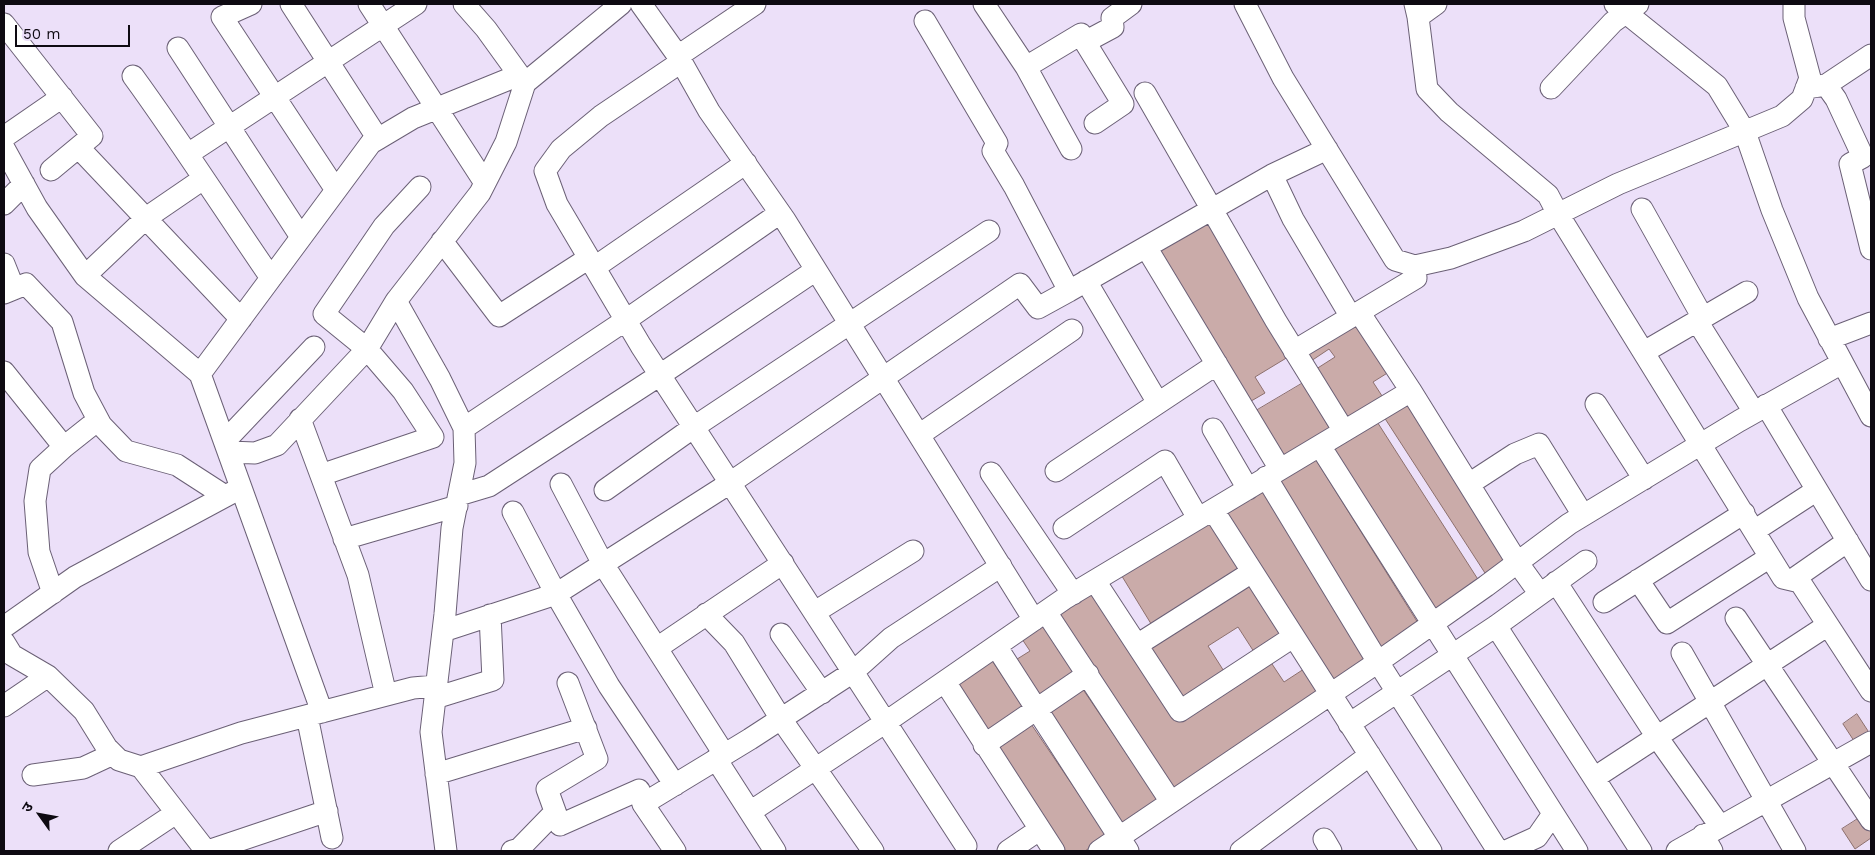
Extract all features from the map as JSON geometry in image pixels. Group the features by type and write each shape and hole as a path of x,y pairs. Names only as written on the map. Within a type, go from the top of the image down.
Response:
{"street":[{"path":"369,4 485,183"},
{"path":"188,154 416,4"},
{"path":"641,4 679,59 708,111 780,213 1001,566 1088,674 1171,802"},
{"path":"755,4 600,116 561,149 544,171 557,204 660,375 966,846"},
{"path":"984,4 1026,67 1071,149"},
{"path":"1086,42 1113,28 1112,18 1132,4"},
{"path":"1245,4 1283,78 1395,260 1415,266 1451,258 1524,231 1618,184 1782,116 1816,86 1871,55"},
{"path":"1436,4 1416,10 1427,89 1449,112 1548,195 1783,578 1800,582 1871,691"},
{"path":"1794,4 1794,18 1810,78 1816,86 1836,99 1864,156 1850,164 1871,248"},
{"path":"244,5 222,17 336,190"},
{"path":"469,5 522,79"},
{"path":"200,374 371,143 413,118 522,79 613,6"},
{"path":"293,7 378,139"},
{"path":"1551,88 1626,7 1717,86 1745,132 1772,210 1808,298 1871,416"},
{"path":"925,21 997,143 993,151 1014,186 1078,286 1158,403"},
{"path":"4,24 92,136 51,170"},
{"path":"1026,67 1081,34 1123,104 1095,123"},
{"path":"178,48 301,237"},
{"path":"133,76 271,278"},
{"path":"227,447 255,453 277,445 367,349 396,301 480,193 506,142 522,79"},
{"path":"1145,93 1294,351 1344,431"},
{"path":"4,137 62,97"},
{"path":"4,148 37,208 85,276 200,374 227,447 234,491 315,714 332,838"},
{"path":"79,148 242,318"},
{"path":"443,631 556,594 730,483 1020,284 1038,308 1272,175 1327,149"},
{"path":"442,242 499,316 592,262 746,163"},
{"path":"1272,175 1293,219 1355,315 1411,391 1518,562 1548,588 1695,791 1712,838"},
{"path":"85,276 146,218 203,179"},
{"path":"4,204 24,184"},
{"path":"321,475 432,437 403,392 367,349 324,314 384,226 420,187"},
{"path":"1642,209 1700,319 1817,490 1871,580"},
{"path":"464,428 626,320 780,213"},
{"path":"605,490 694,428 989,232"},
{"path":"1146,247 1217,364 1273,473 1378,662 1498,851"},
{"path":"4,264 9,291 26,284 62,322 84,393 101,425 126,451 177,465 234,491"},
{"path":"1294,351 1416,278 1415,266"},
{"path":"344,539 458,500 489,486 660,375 816,270"},
{"path":"1644,352 1746,292"},
{"path":"396,301 440,379 464,428 465,463 452,528 443,631 431,732 446,851"},
{"path":"1829,339 1871,323"},
{"path":"919,435 1072,330"},
{"path":"227,447 314,348"},
{"path":"1099,851 1124,844 1171,802 1378,662 1583,515 1760,408 1842,362"},
{"path":"1056,471 1217,364"},
{"path":"4,372 64,447"},
{"path":"750,812 1073,594 1411,391"},
{"path":"1596,404 1644,478"},
{"path":"300,419 358,575 386,695"},
{"path":"52,593 39,552 34,501 40,469 98,420"},
{"path":"1212,429 1248,489"},
{"path":"1469,484 1515,454 1539,444 1583,515"},
{"path":"1320,446 1577,851"},
{"path":"1064,528 1165,461 1252,572 1431,851"},
{"path":"991,473 1073,594"},
{"path":"561,484 603,564 656,648 750,812 775,851"},
{"path":"1604,602 1638,580 1749,522 1817,490"},
{"path":"4,626 75,577 234,491"},
{"path":"513,512 556,594 609,686 675,785"},
{"path":"1792,580 1848,541"},
{"path":"815,612 913,551"},
{"path":"1638,580 1667,623 1770,557"},
{"path":"1349,724 1496,626 1586,561"},
{"path":"656,648 783,563"},
{"path":"643,804 854,672 891,638 1001,566"},
{"path":"1137,645 1252,572"},
{"path":"1095,580 1180,711 1293,636"},
{"path":"706,614 734,643 781,719 873,851"},
{"path":"141,767 241,733 413,688 436,692 493,680 490,615"},
{"path":"1736,618 1871,820"},
{"path":"1594,778 1828,625"},
{"path":"1496,626 1642,851"},
{"path":"781,634 822,693"},
{"path":"4,642 12,655 48,676 84,711 107,748 119,760 141,767 207,851 327,811"},
{"path":"996,646 1124,844"},
{"path":"1682,653 1795,851"},
{"path":"984,744 1088,674"},
{"path":"4,706 48,676"},
{"path":"568,682 597,759 547,789 560,825 639,790 643,804 675,851"},
{"path":"945,682 1054,851"},
{"path":"436,774 586,728"},
{"path":"1677,851 1712,838 1767,800 1871,742"},
{"path":"33,775 83,768 113,754"},
{"path":"1241,851 1370,755"},
{"path":"118,851 176,812"},
{"path":"512,851 519,849 555,812"},
{"path":"1506,851 1537,837 1553,814"},
{"path":"1008,851 1039,830"}],"building":[{"path":"1207,219 1288,357 1255,377 1265,393 1246,404 1155,250"},
{"path":"1355,320 1389,372 1373,382 1384,399 1347,423 1313,371 1335,357 1329,349 1308,363 1302,355"},
{"path":"1303,383 1331,431 1283,460 1254,412"},
{"path":"1406,403 1507,559 1485,573 1384,417"},
{"path":"1374,417 1479,581 1429,614 1324,449"},
{"path":"1313,455 1418,623 1381,647 1275,479"},
{"path":"1262,490 1368,659 1330,683 1225,514"},
{"path":"1209,517 1243,572 1153,627 1120,573"},
{"path":"1249,578 1286,636 1256,655 1238,627 1208,646 1227,676 1185,704 1146,645"},
{"path":"1093,588 1179,721 1270,661 1284,682 1307,667 1323,692 1173,791 1056,613"},
{"path":"1043,621 1078,677 1040,701 1014,661 1030,651 1020,636"},
{"path":"991,659 1024,709 986,735 953,685"},
{"path":"1080,685 1158,800 1122,824 1044,709"},
{"path":"1857,714 1870,734 1856,744 1843,724"},
{"path":"1029,721 1107,836 1085,851 1065,851 993,746"},
{"path":"1864,815 1871,827 1871,838 1855,849 1842,829"}]}
